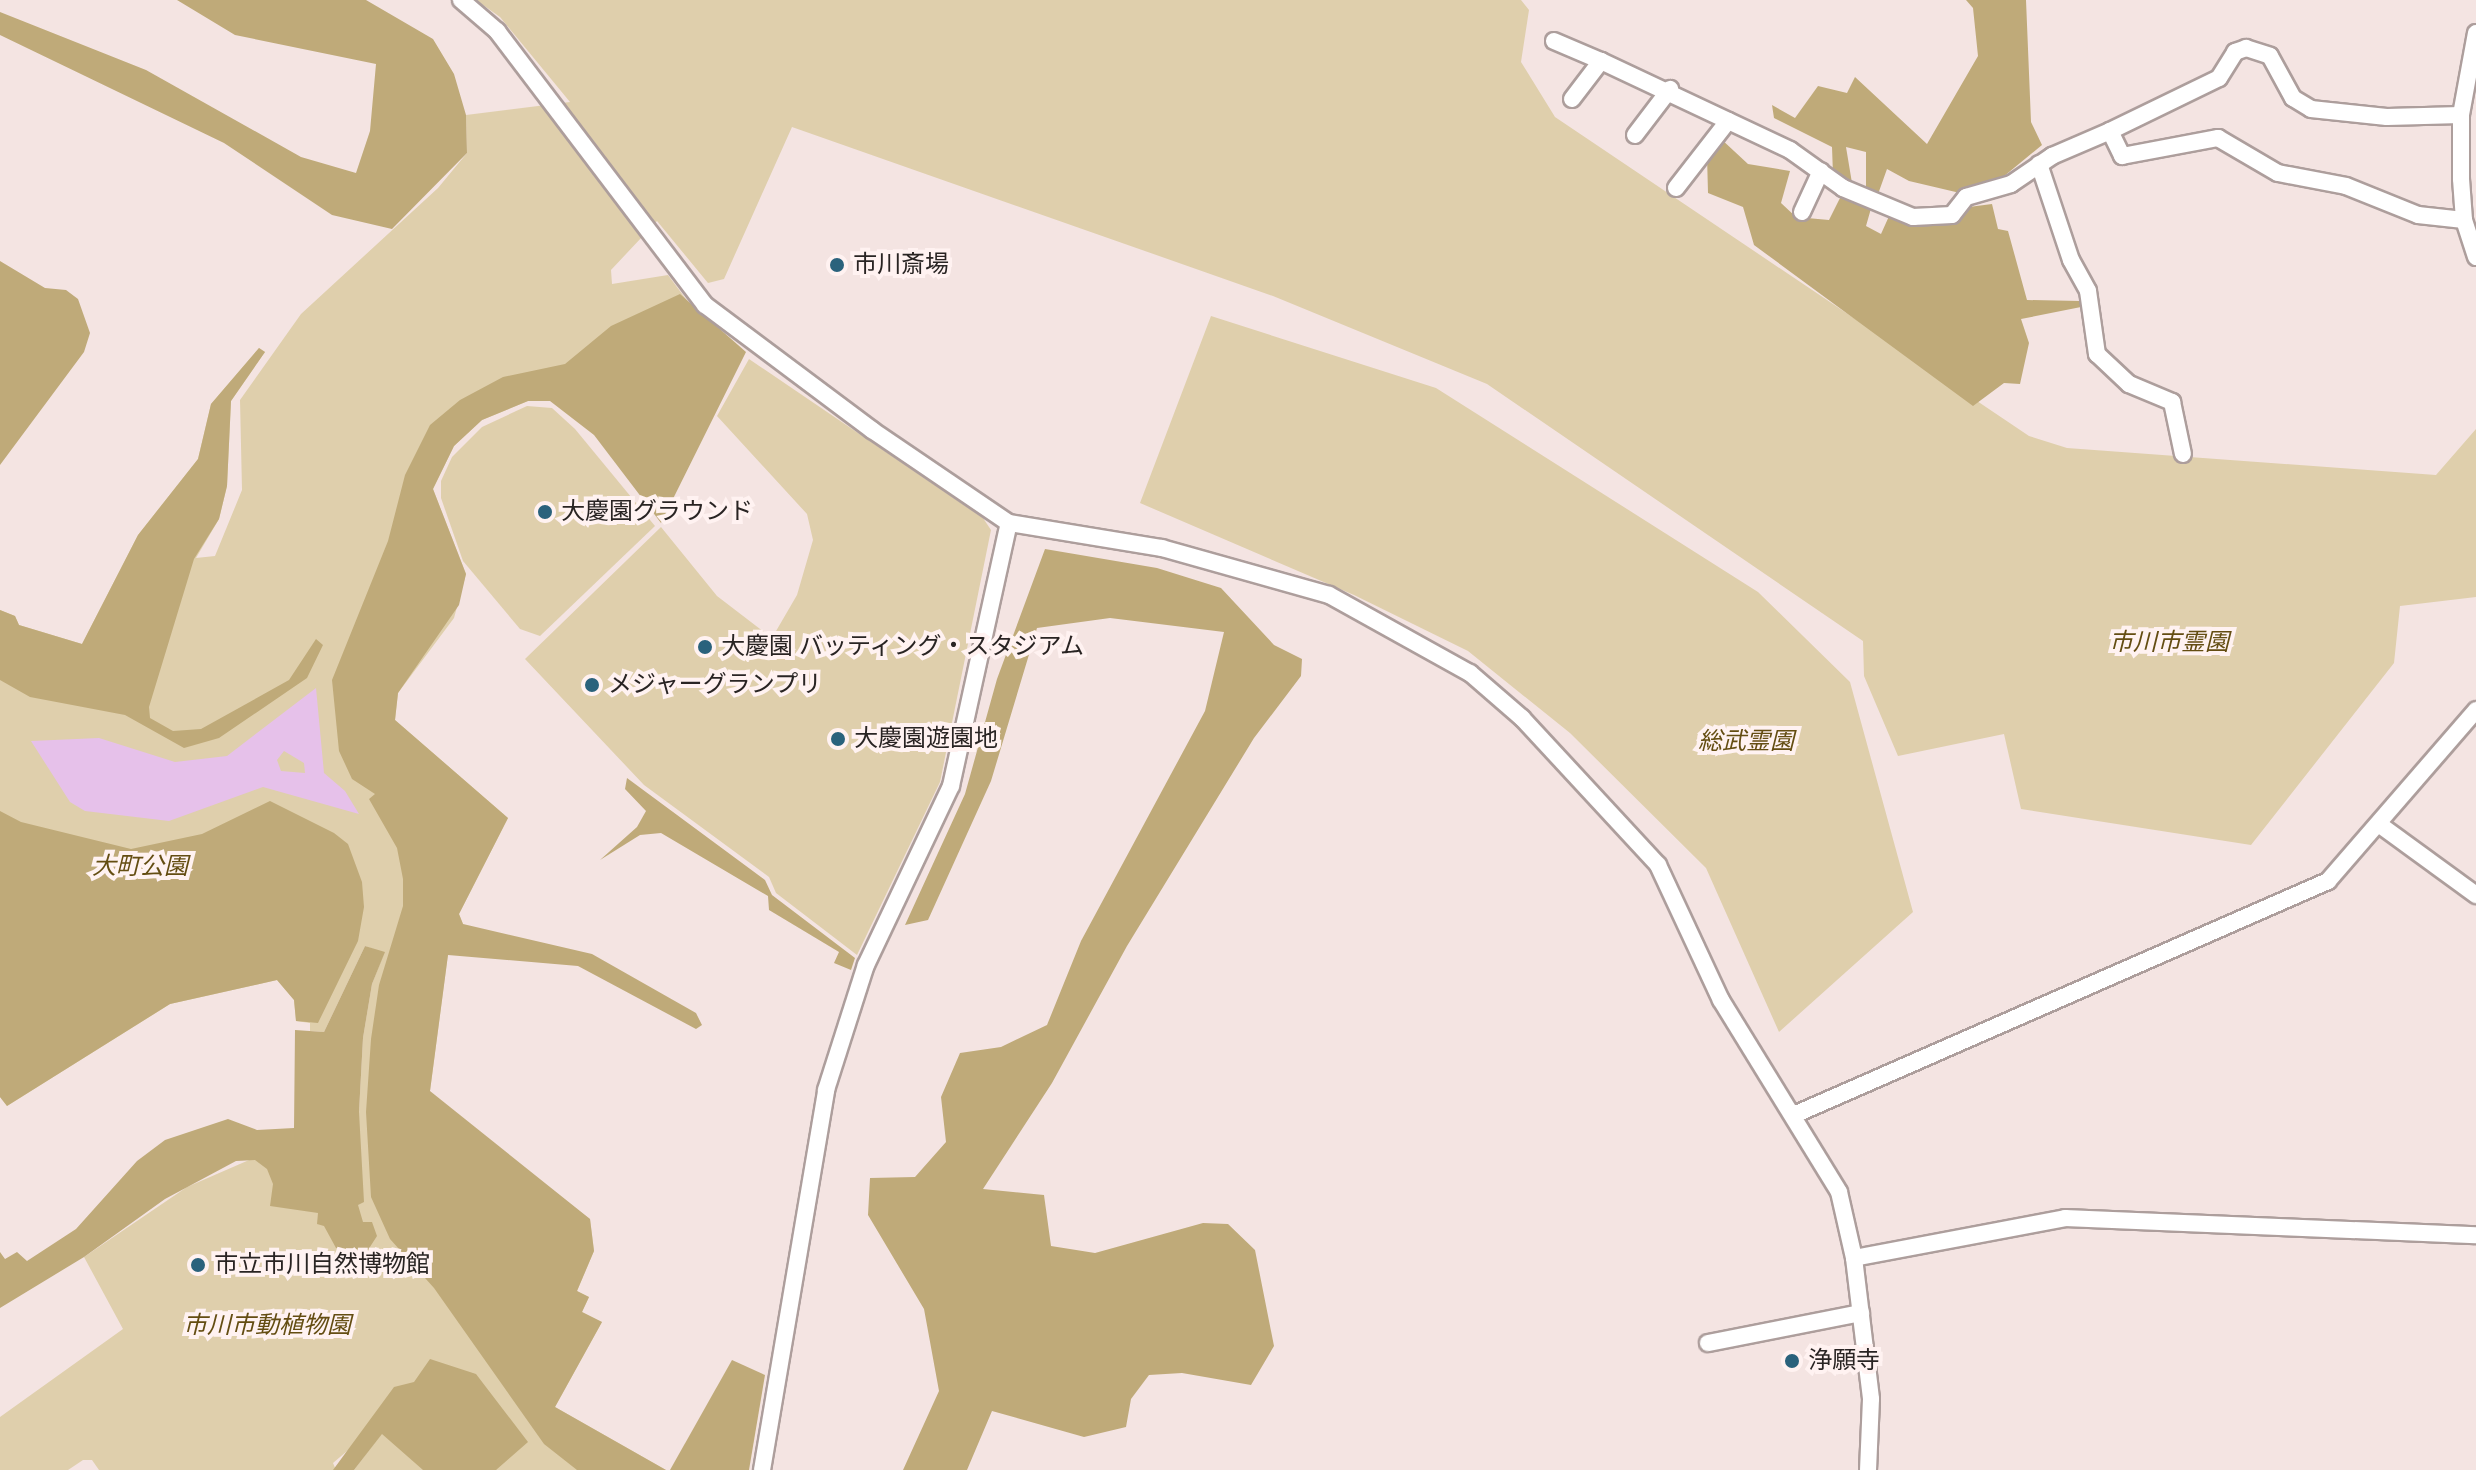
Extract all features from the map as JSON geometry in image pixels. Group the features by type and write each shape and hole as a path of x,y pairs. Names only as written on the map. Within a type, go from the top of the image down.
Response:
{"street":[{"path":"461,0 497,31 705,305 872,430 1009,523 1152,546 1293,583 1364,612 1498,693 1658,865 1721,1000 1796,1114 1839,1192 1854,1258 1871,1399 1868,1470"},
{"path":"2476,33 2461,115 2464,220 2476,257"},
{"path":"1554,41 1670,89 1821,171 1843,188 1913,217 1947,217 1966,197 2011,184 2039,164 2219,78 2235,52 2246,48 2270,56 2293,98 2311,109 2387,117 2461,115"},
{"path":"1572,99 1601,61"},
{"path":"1635,135 1670,89"},
{"path":"1676,188 1728,121"},
{"path":"2110,131 2122,156 2218,138 2278,173 2346,186 2418,215 2464,220"},
{"path":"2039,164 2071,260 2088,291 2097,354 2129,384 2172,402 2183,454"},
{"path":"1802,212 1821,171"},
{"path":"762,1470 826,1090 866,965 951,786 1009,523"},
{"path":"1796,1114 2311,890 2337,873 2476,710"},
{"path":"2380,825 2476,895"},
{"path":"1854,1258 2065,1218 2476,1235"},
{"path":"1708,1343 1861,1313"}],"green space":[{"path":"177,0 366,0 433,39 454,74 466,115 467,153 392,229 332,215 224,143 0,35 0,12 146,70 301,157 356,173 370,131 376,64 235,35"},
{"name":"市川市霊園","path":"476,0 1521,0 1529,10 1521,62 1555,117 2029,436 2067,448 2436,475 2476,429 2476,597 2400,606 2394,663 2251,845 2021,809 2004,734 1898,756 1864,676 1863,641 1487,384 1273,296 792,127 724,279 708,283 657,221 611,270 612,284 668,275 697,314 636,362 591,386 550,401 528,401 482,420 454,446 433,489 466,574 454,618 398,693 395,720 508,818 459,914 463,924 448,954 430,1091 436,1186 440,1198 452,1205 550,1189 590,1219 594,1251 577,1291 589,1297 582,1312 602,1322 555,1407 666,1470 354,1470 382,1433 412,1410 387,1417 333,1463 336,1470 99,1470 92,1460 83,1460 68,1470 0,1470 0,1417 123,1329 84,1257 187,1187 359,1112 363,1038 372,984 384,953 365,946 324,1032 310,1031 310,1023 296,1021 294,1000 277,980 170,1004 7,1106 0,1097 0,610 15,616 19,625 82,644 138,535 198,459 211,404 259,348 265,352 231,401 227,486 219,519 196,558 215,556 242,490 240,400 301,314 438,188 467,153 466,115 570,102 500,17"},
{"path":"1966,0 2026,0 2031,122 2042,145 2003,177 1960,193 1909,181 1887,169 1877,197 1866,193 1866,152 1846,147 1852,183 1833,175 1832,147 1774,118 1772,105 1795,118 1818,86 1847,93 1855,77 1927,144 1978,56 1973,8"},
{"path":"1720,138 1748,164 1790,171 1781,203 1796,217 1829,220 1843,192 1872,205 1866,226 1881,234 1890,214 1906,223 1959,222 1961,208 1992,204 1998,229 2008,231 2027,300 2080,301 2081,307 2021,319 2029,343 2020,384 2004,383 1973,406 1754,245 1743,207 1708,193 1707,156"},
{"path":"0,261 45,288 66,290 78,299 90,333 84,352 0,465"},
{"path":"680,294 746,352 661,523 594,435 550,401 528,401 482,420 454,446 433,489 466,574 459,605 398,693 395,720 508,818 459,914 463,924 592,954 696,1013 702,1025 696,1029 578,966 448,955 430,1091 590,1219 594,1251 577,1291 589,1297 582,1312 602,1322 555,1407 666,1470 577,1470 544,1444 434,1288 390,1239 371,1197 366,1112 371,1039 379,985 403,906 403,879 397,848 369,799 375,794 352,779 339,751 332,680 388,541 405,475 430,425 460,400 503,377 565,364 611,326"},
{"name":"総武霊園","path":"1211,316 1436,388 1758,592 1850,682 1913,912 1779,1032 1706,868 1570,733 1468,651 1354,595 1140,503"},
{"path":"259,348 265,352 231,401 227,486 219,519 194,559 149,707 150,718 173,731 201,729 289,680 316,639 323,645 307,678 219,738 184,748 125,715 30,697 0,680 0,610 15,616 19,625 82,644 138,535 198,459 211,404"},
{"path":"749,359 983,518 991,530 940,782 857,955 776,893 769,877 644,785 525,659 661,527 717,596 772,638 797,595 813,540 807,514 717,416"},
{"name":"大慶園グラウンド","path":"527,406 552,408 575,429 655,526 540,636 520,629 463,561 441,498 441,481 452,457 482,427"},
{"path":"1045,549 1157,568 1221,588 1274,645 1302,659 1301,676 1254,738 1127,946 1052,1083 983,1189 1044,1195 1051,1246 1095,1253 1203,1223 1228,1224 1255,1250 1274,1346 1251,1385 1182,1373 1149,1375 1131,1399 1126,1427 1084,1437 992,1411 967,1470 903,1470 939,1391 924,1309 868,1215 870,1178 915,1177 946,1142 941,1097 960,1053 1001,1047 1047,1025 1081,941 1205,711 1224,632 1110,618 1037,628 991,781 928,920 905,925 965,794 997,679"},
{"path":"627,778 765,880 772,895 855,958 851,970 834,963 839,952 769,910 768,896 661,833 640,835 600,860 637,827 646,811 625,789"},
{"name":"大町公園","path":"270,801 334,833 348,844 362,882 364,907 358,941 318,1023 296,1021 294,1000 277,980 170,1004 7,1106 0,1097 0,811 21,822 131,849 202,834"},
{"path":"365,946 385,952 372,984 363,1038 359,1112 364,1202 358,1205 363,1222 372,1222 377,1236 368,1250 336,1248 324,1226 317,1224 318,1213 270,1206 273,1184 267,1169 255,1160 236,1161 165,1199 84,1257 0,1308 0,1252 5,1259 17,1252 27,1261 76,1229 137,1161 165,1140 228,1119 257,1130 294,1128 295,1030 324,1032"},
{"path":"430,1359 476,1374 528,1442 496,1470 423,1470 382,1434 354,1470 333,1470 394,1387 414,1382"},
{"path":"732,1360 765,1375 749,1470 670,1470"}],"shaded area":[{"path":"316,688 324,773 345,791 359,814 263,787 169,821 85,811 70,802 31,741 99,738 175,762 227,756","holes":["284,751 304,763 305,773 281,771 277,760"]}],"place":[{"name":"市川斎場","path":"837,265"},
{"name":"大慶園グラウンド","path":"545,512"},
{"name":"大慶園 バッティング・スタジアム","path":"705,647"},
{"name":"メジャーグランプリ","path":"592,685"},
{"name":"大慶園遊園地","path":"838,739"},
{"name":"市立市川自然博物館","path":"198,1265"},
{"name":"浄願寺","path":"1792,1361"}],"park label":[{"name":"市川市動植物園","path":"267,1326"}]}
